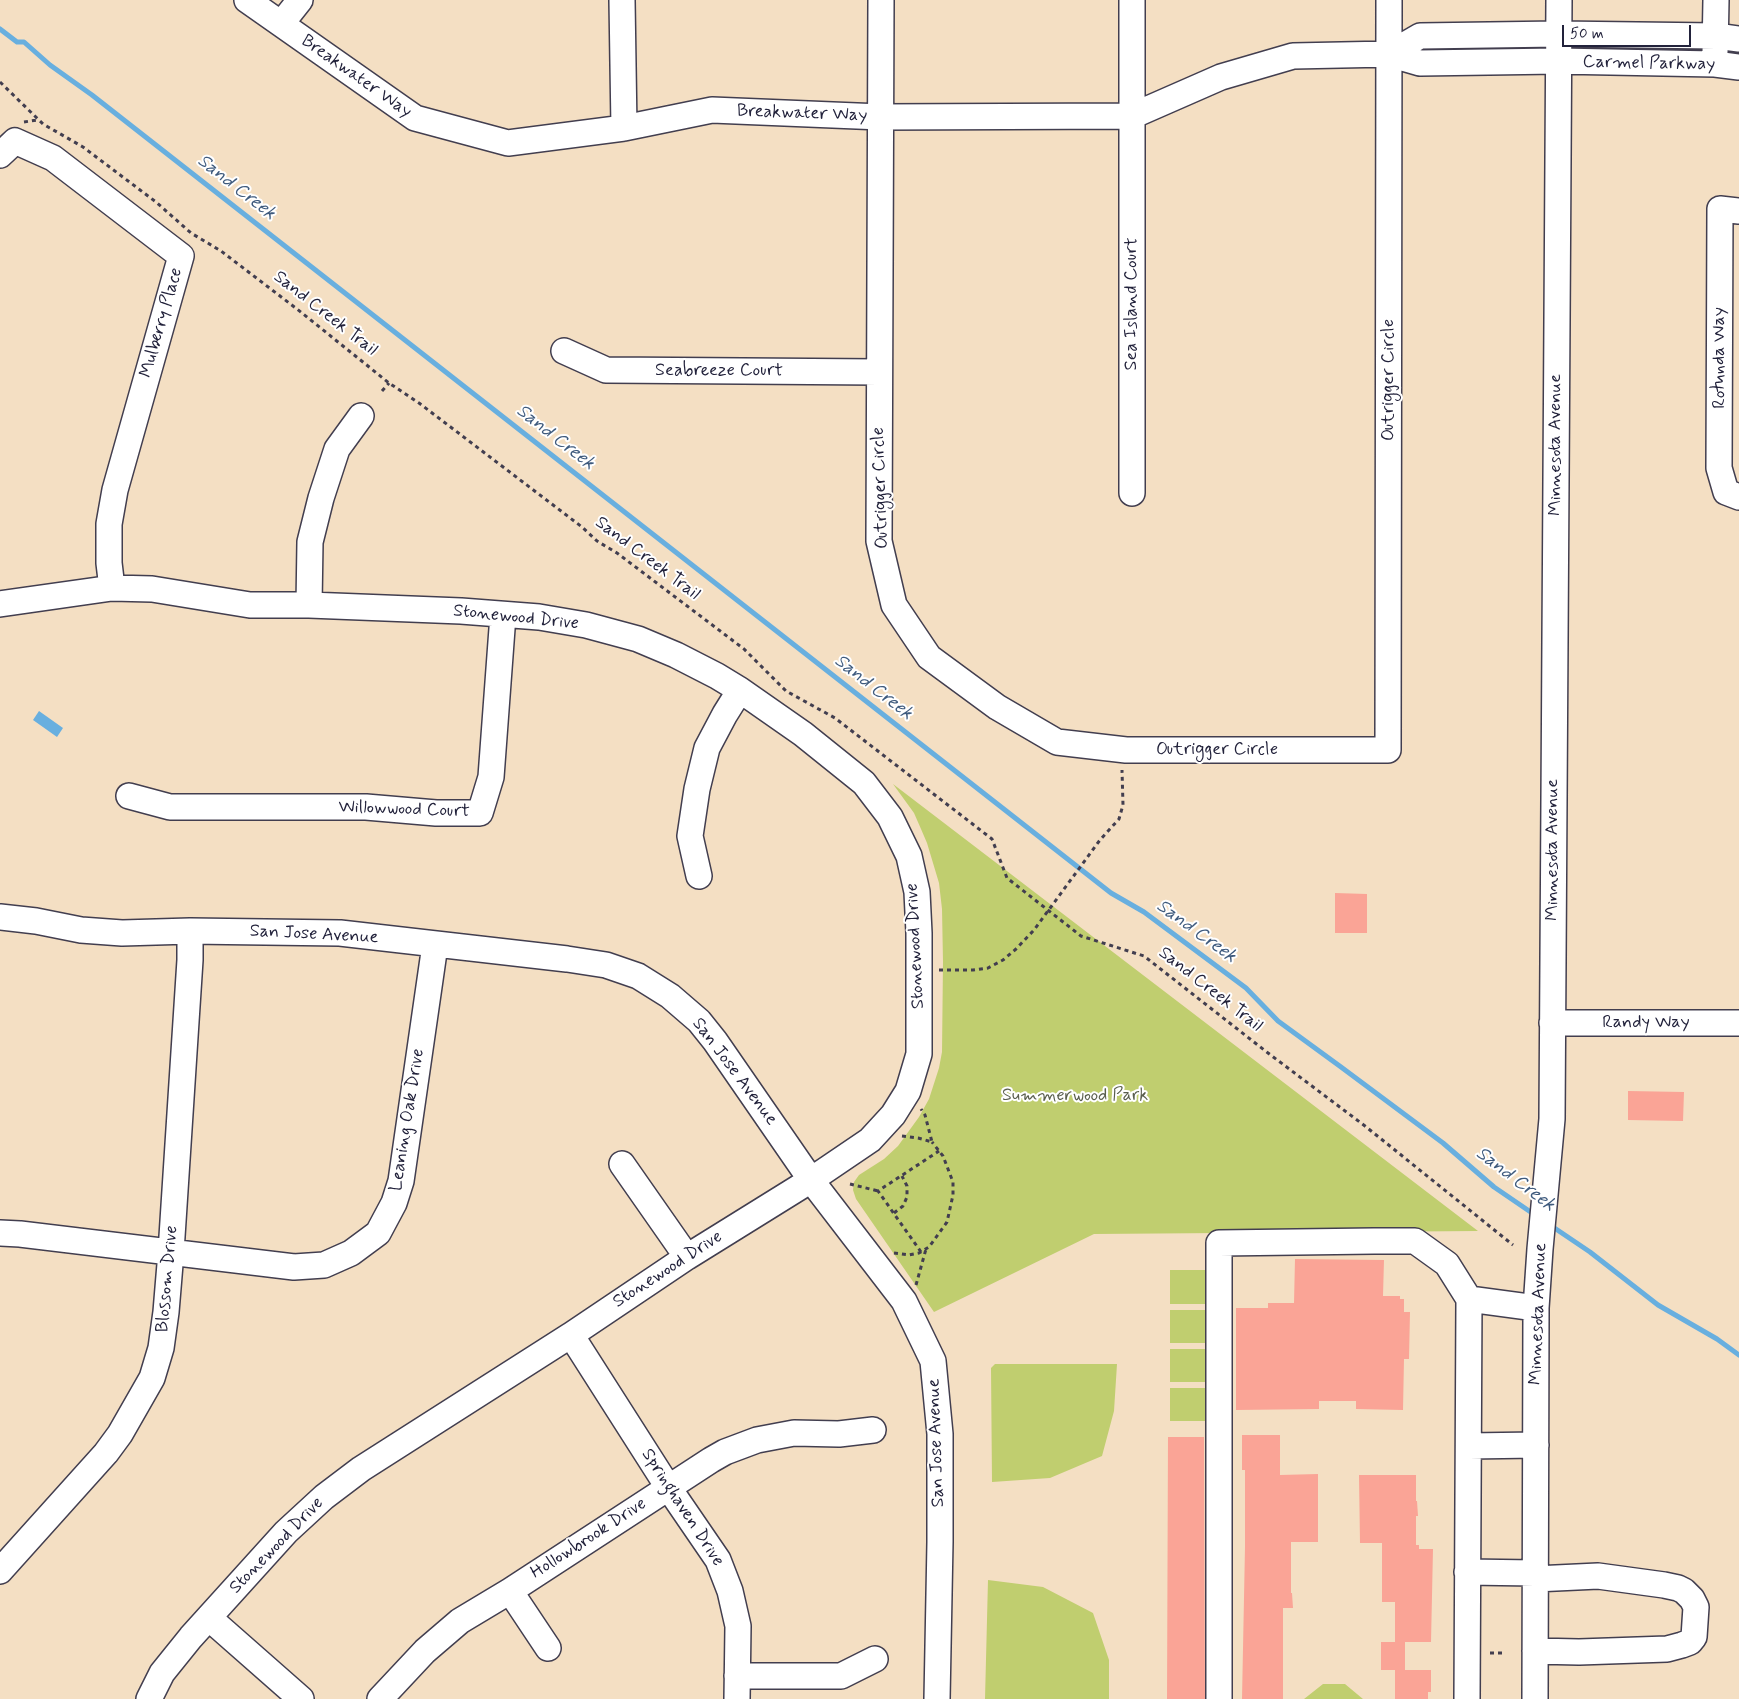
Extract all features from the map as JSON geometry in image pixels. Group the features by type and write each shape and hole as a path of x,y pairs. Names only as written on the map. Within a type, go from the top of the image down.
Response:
{"street":[{"name":"Breakwater Way","path":"247,0 415,118 508,143 624,128 712,110 881,117 1132,116 1221,77 1293,56 1390,54 1420,63 1558,62"},
{"path":"281,24 300,0"},
{"path":"622,0 624,128"},
{"name":"Outrigger Circle","path":"881,0 879,541 894,605 929,657 997,707 1057,742 1121,749 1388,750 1390,54"},
{"name":"Sea Island Court","path":"1132,0 1132,493"},
{"path":"1390,0 1390,54"},
{"name":"Minnesota Avenue","path":"1535,1699 1536,1308 1552,1119 1559,0"},
{"path":"1715,64 1728,38 1716,0"},
{"name":"Breakwater Way","path":"1390,54 1420,36 1558,34"},
{"name":"Carmel Parkway","path":"1558,34 1728,38"},
{"name":"Carmel Parkway","path":"1558,62 1715,64 1739,67"},
{"name":"Mulberry Place","path":"13,140 53,158 181,256 115,490 109,524 109,563 112,588"},
{"name":"Rotunda Way","path":"1730,210 1719,468 1726,492 1739,497"},
{"name":"Seabreeze Court","path":"564,351 606,370 879,372"},
{"path":"309,605 310,542 321,498 337,449 361,416"},
{"name":"Stonewood Drive","path":"0,604 112,588 152,589 250,605 309,605 461,611 539,617 586,625 638,639 676,655 740,690 803,734 864,783 890,817 909,856 917,892 920,951 919,1054 908,1091 893,1115 870,1140 361,1470 324,1497 286,1532 209,1618 162,1673 149,1699"},
{"name":"Willowwood Court","path":"129,796 170,807 366,807 436,813 480,813 491,777 504,615"},
{"path":"699,876 690,836 697,789 708,748 725,714 740,690"},
{"name":"San Jose Avenue","path":"0,917 36,921 81,930 122,933 190,931 340,933 606,965 638,976 670,996 699,1020 811,1180 904,1301 933,1361 940,1434 937,1699"},
{"name":"Blossom Drive","path":"0,1571 106,1453 120,1434 152,1378 161,1348 171,1252 190,960 190,931"},
{"name":"Leaning Oak Drive","path":"0,1233 294,1267 324,1265 352,1253 378,1233 394,1203 401,1181 435,945"},
{"name":"Randy Way","path":"1552,1023 1739,1023"},
{"path":"622,1164 687,1257"},
{"path":"1219,1699 1219,1244 1270,1242 1415,1242 1451,1255 1469,1299 1467,1699"},
{"path":"1469,1299 1536,1308"},
{"name":"Springhaven Drive","path":"571,1334 668,1487 718,1560 730,1591 738,1626 737,1688"},
{"name":"Hollowbrook Drive","path":"380,1699 425,1650 453,1627 718,1456 757,1440 794,1433 839,1434 873,1430"},
{"path":"1469,1446 1536,1445"},
{"path":"1468,1572 1535,1576 1598,1576 1664,1585 1684,1591 1692,1599 1696,1607 1694,1637 1690,1642 1682,1645 1667,1648 1579,1652 1535,1651"},
{"path":"510,1591 548,1648"},
{"path":"209,1618 301,1699"},
{"path":"737,1688 841,1676 875,1659"}],"path":[{"name":"Sand Creek Trail","path":"0,82 43,124 83,147 156,202 191,232 220,251 297,309 389,383 419,402 582,527 597,541 617,553 744,649 786,691 835,718 992,839 1007,878 1081,936 1144,956 1365,1126 1513,1245"},
{"path":"13,140 38,120"},
{"path":"382,391 389,383"},
{"path":"938,970 988,968 1003,960 1034,930 1100,840 1119,819 1123,805 1121,749"},
{"path":"888,1252 909,1255 926,1249 939,1235 947,1222 954,1195 953,1182 948,1167 932,1142 925,1115 919,1106"},
{"path":"900,1136 932,1142"},
{"path":"878,1191 940,1152"},
{"path":"894,1214 903,1206 907,1197 907,1186 902,1176"},
{"path":"850,1184 878,1191 920,1252"},
{"path":"914,1290 926,1249"},
{"path":"1490,1653 1504,1653"}],"green space":[{"name":"Summerwood Park","path":"893,784 1478,1231 1094,1234 934,1312 856,1199 853,1190 854,1182 859,1175 884,1159 898,1146 919,1117 929,1099 942,1052 943,962 942,909 939,883 927,843 914,813"},
{"path":"1170,1270 1229,1270 1228,1304 1170,1304"},
{"path":"1170,1310 1229,1310 1229,1343 1170,1343"},
{"path":"1170,1349 1229,1349 1228,1382 1170,1382"},
{"path":"995,1364 1117,1364 1114,1411 1102,1456 1050,1478 992,1482 991,1368"},
{"path":"1170,1388 1229,1388 1228,1421 1170,1421"},
{"path":"988,1580 1043,1587 1093,1613 1109,1660 1109,1699 985,1699"},
{"path":"1323,1684 1345,1684 1363,1699 1304,1699"}],"water":[{"path":"39,711 63,728 57,737 33,720"}],"building":[{"path":"1335,893 1367,894 1367,933 1335,933"},
{"path":"1628,1091 1684,1092 1683,1121 1628,1120"},
{"path":"1295,1259 1384,1260 1383,1296 1400,1296 1400,1299 1404,1299 1404,1312 1410,1312 1409,1359 1404,1359 1403,1410 1356,1409 1356,1401 1319,1401 1319,1409 1236,1410 1236,1308 1268,1308 1268,1303 1294,1303"},
{"path":"1242,1435 1280,1435 1280,1475 1318,1474 1318,1542 1291,1542 1291,1593 1293,1608 1283,1608 1283,1699 1242,1699 1245,1470 1242,1470"},
{"path":"1168,1437 1204,1437 1205,1699 1167,1699"},
{"path":"1359,1475 1416,1475 1418,1516 1416,1516 1416,1545 1419,1545 1419,1549 1433,1549 1431,1642 1405,1642 1405,1670 1431,1670 1431,1692 1428,1692 1428,1699 1395,1699 1395,1670 1381,1670 1381,1642 1395,1642 1395,1602 1382,1602 1382,1543 1360,1543"}],"waterway":[{"name":"Sand Creek","path":"0,29 17,42 24,42 50,65 92,95 1111,893 1144,912 1246,988 1278,1021 1443,1143 1494,1187 1535,1215"},
{"name":"Sand Creek","path":"1550,1225 1590,1252 1658,1305 1717,1339 1739,1355"}]}
